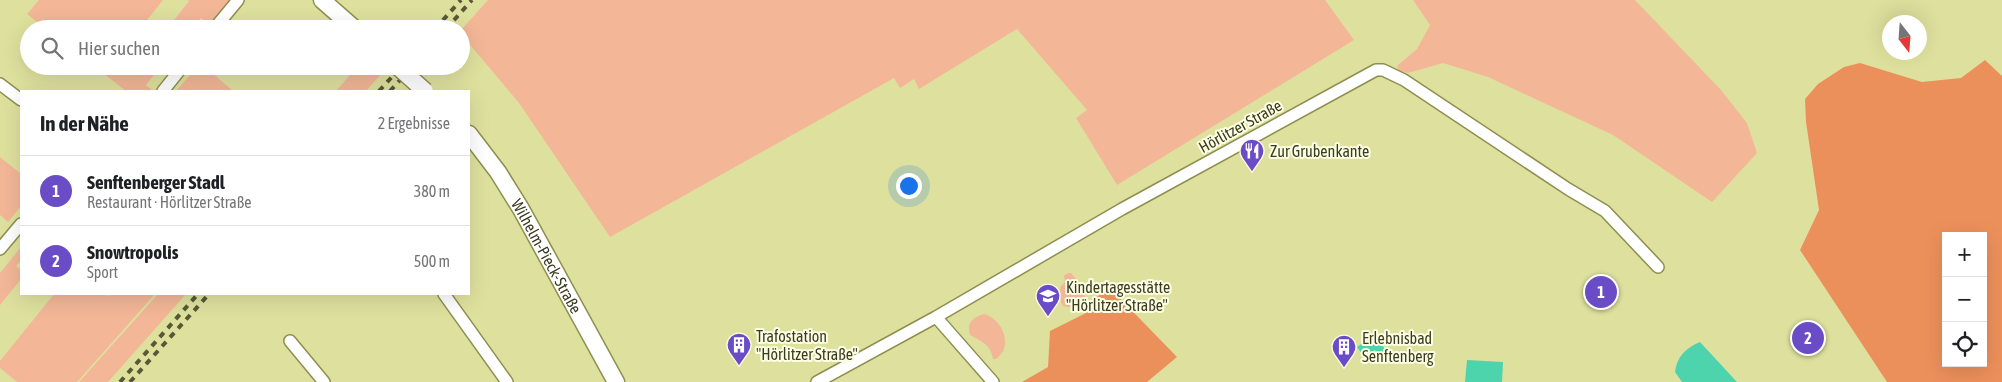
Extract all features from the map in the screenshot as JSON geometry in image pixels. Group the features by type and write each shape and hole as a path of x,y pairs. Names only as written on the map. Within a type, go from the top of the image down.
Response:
{"main road":[{"path":"322,0 345,20"},
{"path":"407,75 424,90"},
{"name":"Wilhelm-Pieck-Straße","path":"470,135 498,172 521,209 616,382"}],"street":[{"path":"221,20 238,0"},
{"name":"Hörlitzer Straße","path":"818,382 936,317 1115,213 1376,70 1383,70 1404,80 1568,189 1605,211 1658,267"},
{"path":"164,90 176,75"},
{"path":"0,84 20,99"},
{"path":"0,249 20,225"},
{"path":"445,295 507,382"},
{"path":"936,317 993,382"},
{"path":"290,341 324,382"}],"shaded area":[{"path":"39,0 163,0 147,20 35,20 27,14"},
{"path":"233,0 217,20 204,20 201,18 199,20 174,20 189,1"},
{"path":"488,0 1325,0 1354,40 1117,185 1076,118 1087,110 1017,29 919,89 914,79 900,88 894,78 610,237 519,103 470,45 470,20"},
{"path":"1413,0 1635,0 1721,90 1747,123 1757,153 1712,202 1613,135 1488,77 1443,63 1408,73 1399,70 1397,66 1417,49 1430,25"},
{"path":"1985,60 2002,76 2002,382 1887,382 1800,250 1819,210 1806,122 1805,99 1818,84 1844,67 1860,63 1922,82 1961,78"},
{"path":"106,75 154,75 146,85 152,90 125,90"},
{"path":"190,75 214,75 232,90 177,90"},
{"path":"350,75 380,75 367,90 337,90"},
{"path":"0,157 20,173 20,207 8,222 0,215"},
{"path":"20,248 20,261 16,266 20,269 20,280 0,305 0,273"},
{"path":"1071,273 1077,280 1085,295 1085,304 1078,309 1063,306 1061,303 1060,287 1065,282 1064,276"},
{"path":"1109,287 1177,357 1147,382 1022,382 1048,367 1050,331 1088,312 1098,296"},
{"path":"53,295 154,295 77,382 17,382 0,368 0,361"},
{"path":"157,295 185,295 108,382 79,382"},
{"path":"984,314 996,321 1004,334 1004,348 996,359 993,359 990,350 985,344 970,335 969,327 971,321"},
{"path":"1374,340 1382,345 1392,358 1385,364 1375,350 1365,358 1357,347 1364,342"},
{"path":"1700,342 1737,382 1682,382 1675,372 1678,361 1686,350"},
{"path":"1467,360 1503,362 1502,382 1465,382"}],"railway":[{"path":"443,20 461,0"},
{"path":"454,20 472,0"},
{"path":"380,90 394,75"},
{"path":"391,90 405,75"},
{"path":"120,382 197,295"},
{"path":"130,382 208,295"}],"place":[{"name":"Zur Grubenkante","path":"1252,172"},
{"name":"Senftenberger Stadl","path":"1601,292"},
{"name":"Kindertagesstätte \"Hörlitzer Straße\"","path":"1048,317"},
{"name":"Snowtropolis","path":"1808,338"},
{"name":"Trafostation \"Hörlitzer Straße\"","path":"739,366"},
{"name":"Erlebnisbad Senftenberg","path":"1344,368"}]}
